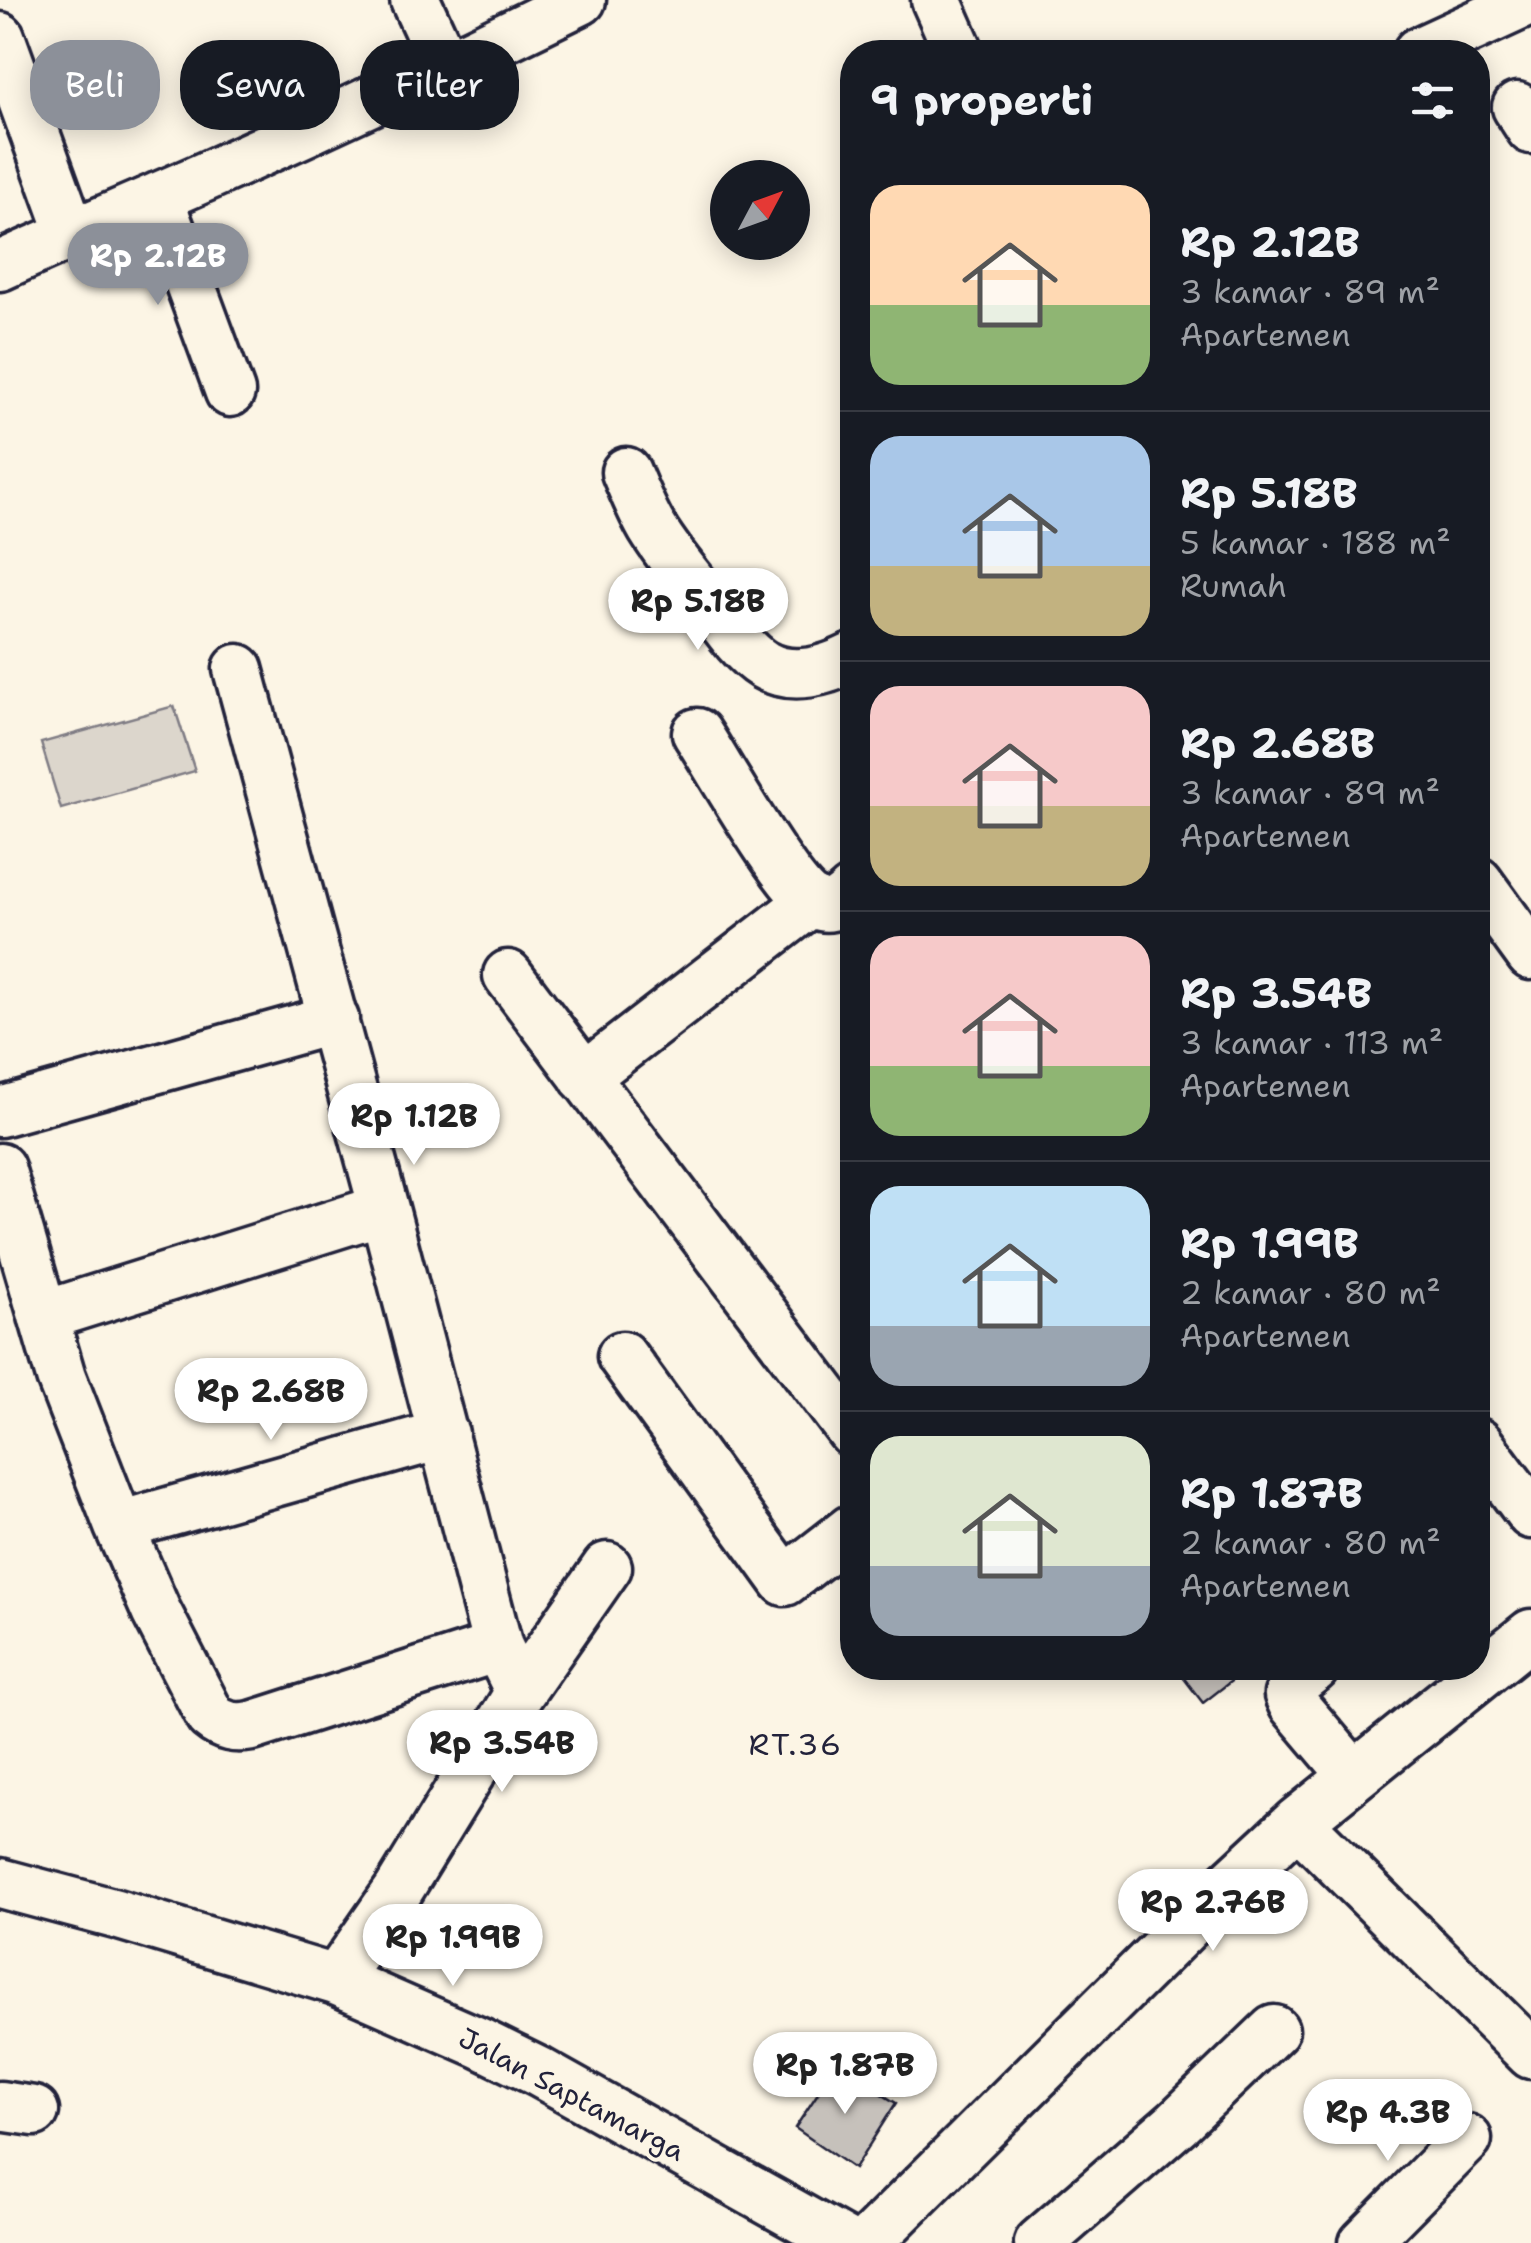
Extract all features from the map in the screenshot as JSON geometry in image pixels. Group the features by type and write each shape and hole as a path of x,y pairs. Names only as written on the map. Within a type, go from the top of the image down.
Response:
{"street":[{"path":"415,0 434,40"},
{"path":"500,40 581,0"},
{"path":"936,0 954,40"},
{"path":"1444,40 1531,0"},
{"path":"0,38 71,233"},
{"path":"0,266 360,106"},
{"path":"158,198 230,392"},
{"path":"626,472 650,525 670,555 747,651 766,666 785,672 803,674 840,663"},
{"path":"238,669 498,1647 520,1692"},
{"path":"584,1077 832,896 776,858 698,733"},
{"path":"1490,899 1531,955"},
{"path":"508,975 840,1416"},
{"path":"0,1112 334,1019"},
{"path":"0,1168 60,1377 156,1611 205,1710 218,1723 238,1728 252,1726 498,1647"},
{"path":"43,1316 384,1209"},
{"path":"622,1356 785,1581 840,1538"},
{"path":"119,1526 444,1434"},
{"path":"1490,1458 1531,1514"},
{"path":"336,1980 398,1891 520,1692 607,1567"},
{"path":"1490,1667 1531,1634"},
{"path":"1299,1680 1289,1695 1293,1704 1354,1776"},
{"path":"867,2243 1296,1822 1474,1680"},
{"path":"1296,1822 1531,2054"},
{"name":"Jalan Saptamarga","path":"0,1882 336,1980 539,2072 845,2243"},
{"path":"1038,2243 1176,2124 1274,2030"},
{"path":"1364,2243 1467,2139"}],"shaded area":[{"path":"174,706 195,771 61,809 41,743"}],"building":[{"path":"1185,1680 1233,1680 1203,1703"},
{"path":"836,2066 896,2103 854,2169 795,2128"}],"district":[{"name":"RT.36","path":"796,1745"}]}
